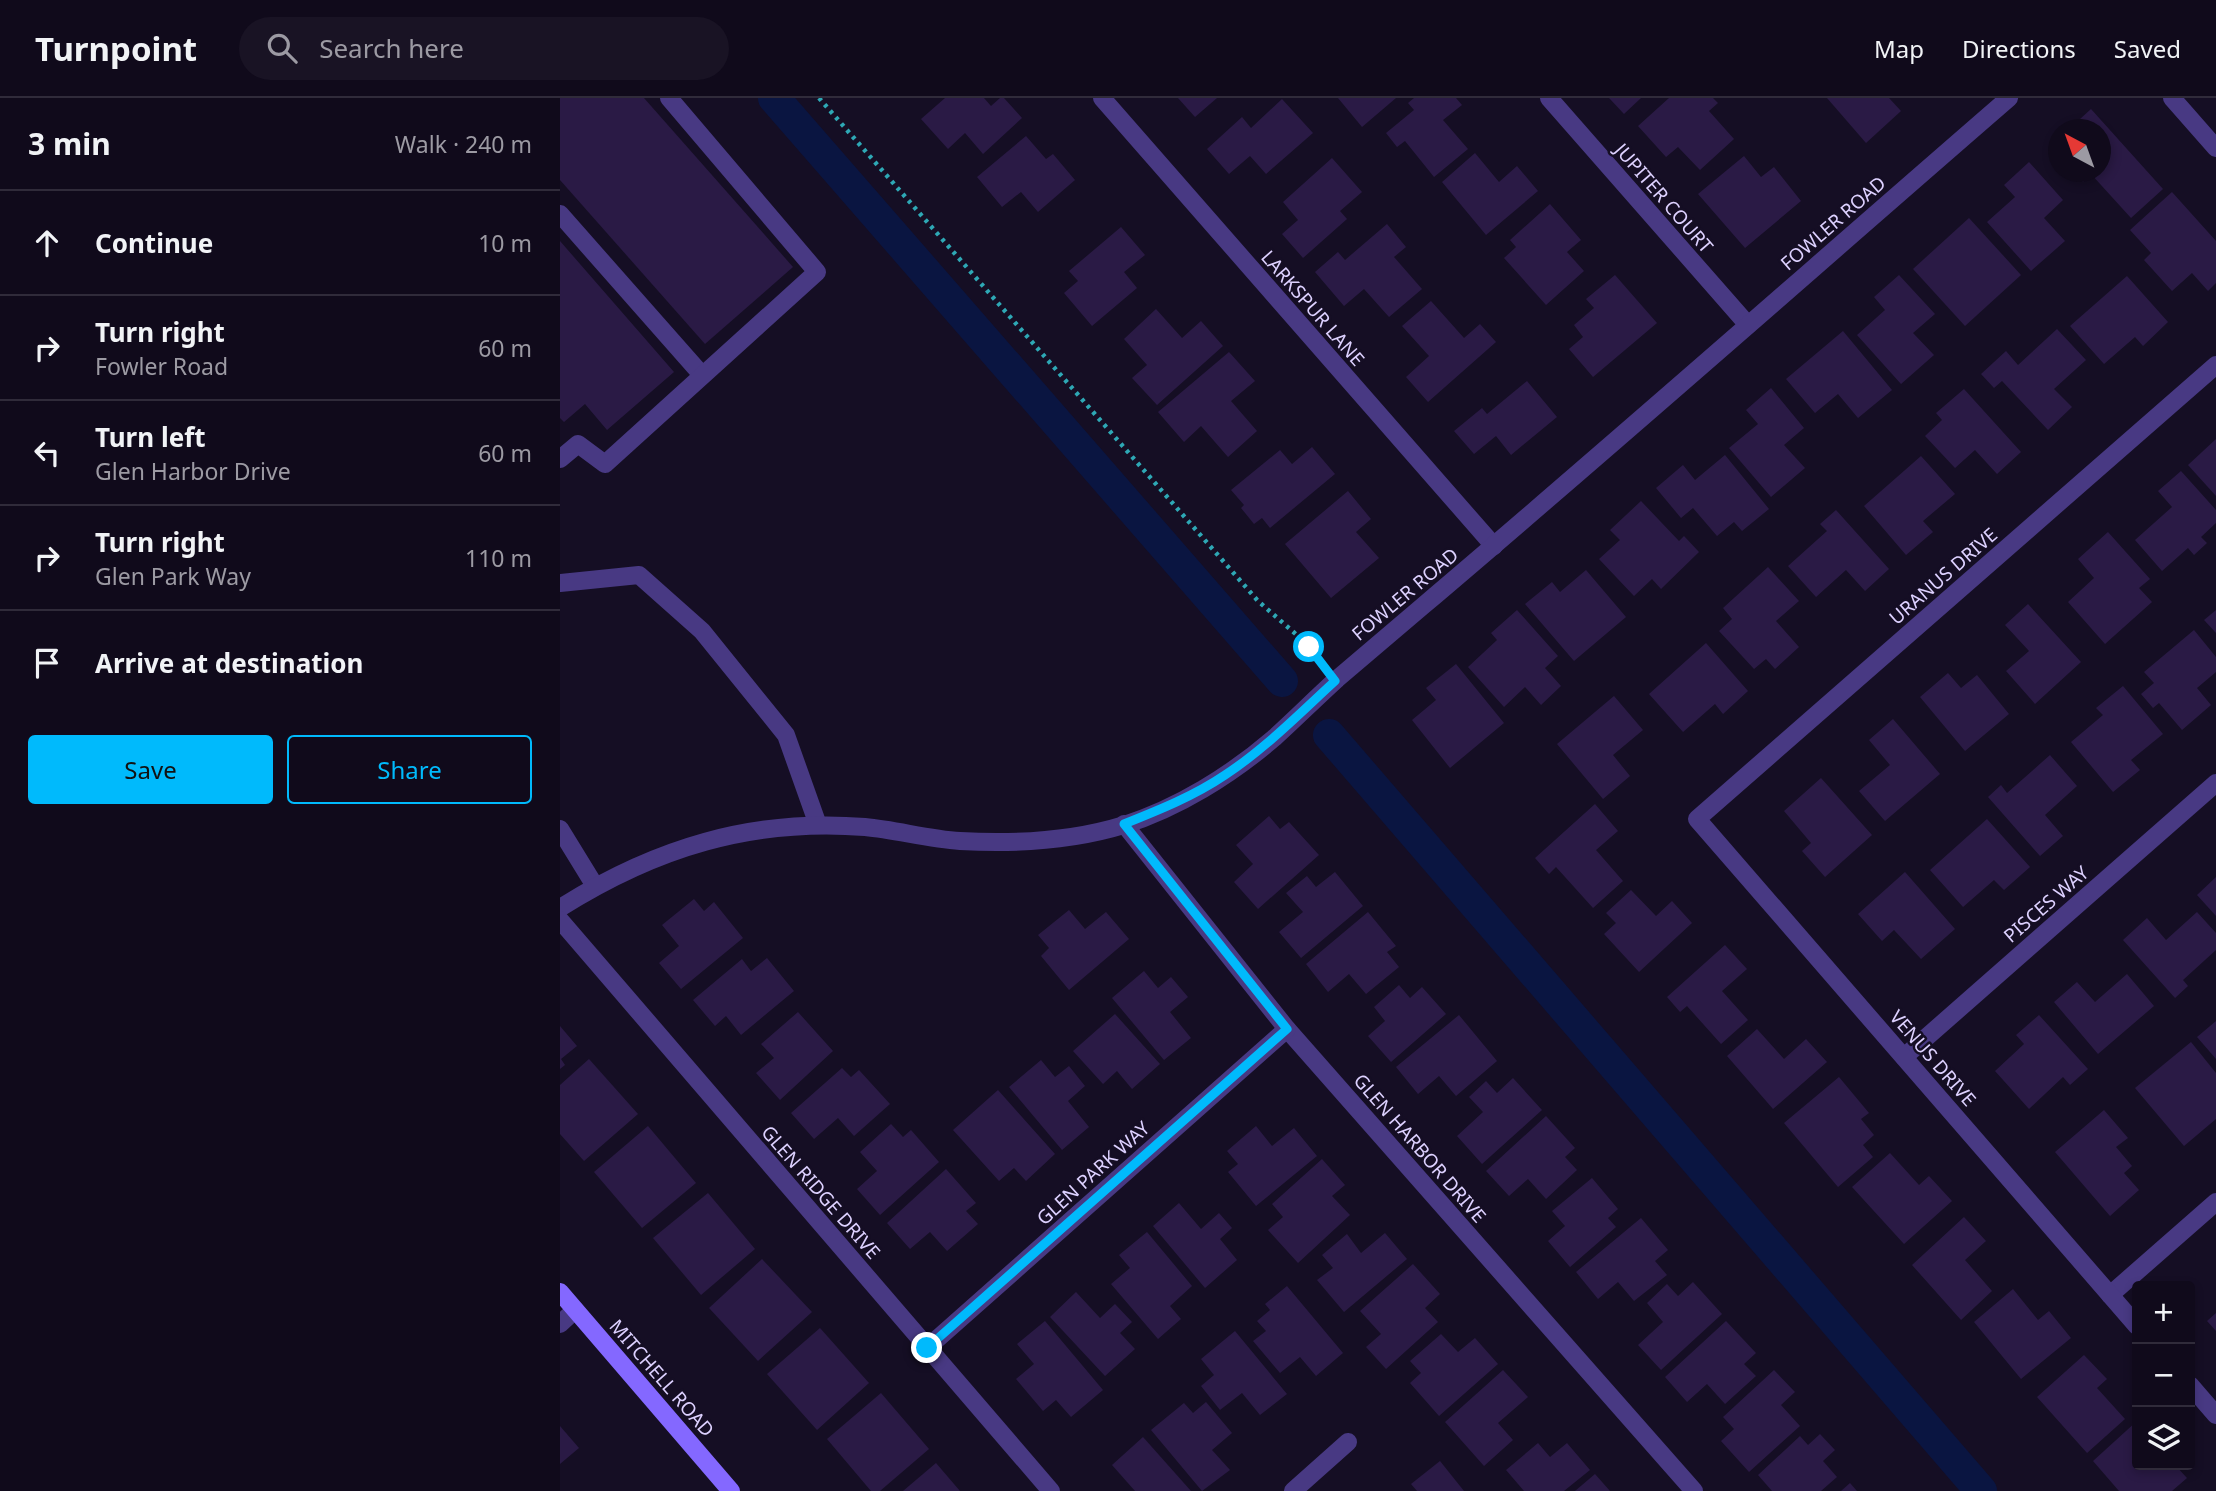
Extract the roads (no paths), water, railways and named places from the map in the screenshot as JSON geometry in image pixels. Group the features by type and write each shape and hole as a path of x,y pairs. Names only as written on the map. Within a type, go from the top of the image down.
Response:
{"main road":[{"name":"MITCHELL ROAD","path":"560,1293 732,1491"}],"street":[{"path":"561,456 578,444 605,464 817,272 668,98"},
{"name":"LARKSPUR LANE","path":"1102,98 1493,546"},
{"name":"JUPITER COURT","path":"1549,98 1748,325"},
{"path":"2172,98 2216,148"},
{"name":"FOWLER ROAD","path":"560,908 595,886 648,860 701,842 763,829 818,825 866,828 957,841 1026,841 1085,834 1124,824 1173,805 1225,775 1271,741 1335,681 2004,100"},
{"path":"560,214 702,375"},
{"name":"URANUS DRIVE","path":"1697,818 2216,365"},
{"path":"560,583 639,575 702,631 786,734 818,825"},
{"name":"PISCES WAY","path":"1904,1057 2216,783"},
{"name":"VENUS DRIVE","path":"1697,818 2132,1320"},
{"name":"GLEN HARBOR DRIVE","path":"1124,824 1287,1029 1694,1491"},
{"path":"560,829 595,886"},
{"name":"GLEN RIDGE DRIVE","path":"560,920 1051,1491"},
{"name":"GLEN PARK WAY","path":"927,1348 1287,1029"},
{"path":"2110,1295 2216,1202"},
{"path":"560,1324 575,1310"},
{"path":"2195,1391 2216,1415"},
{"path":"1293,1491 1348,1442"}],"waterway":[{"path":"774,98 1282,681"},
{"path":"1329,735 1981,1491"}]}
